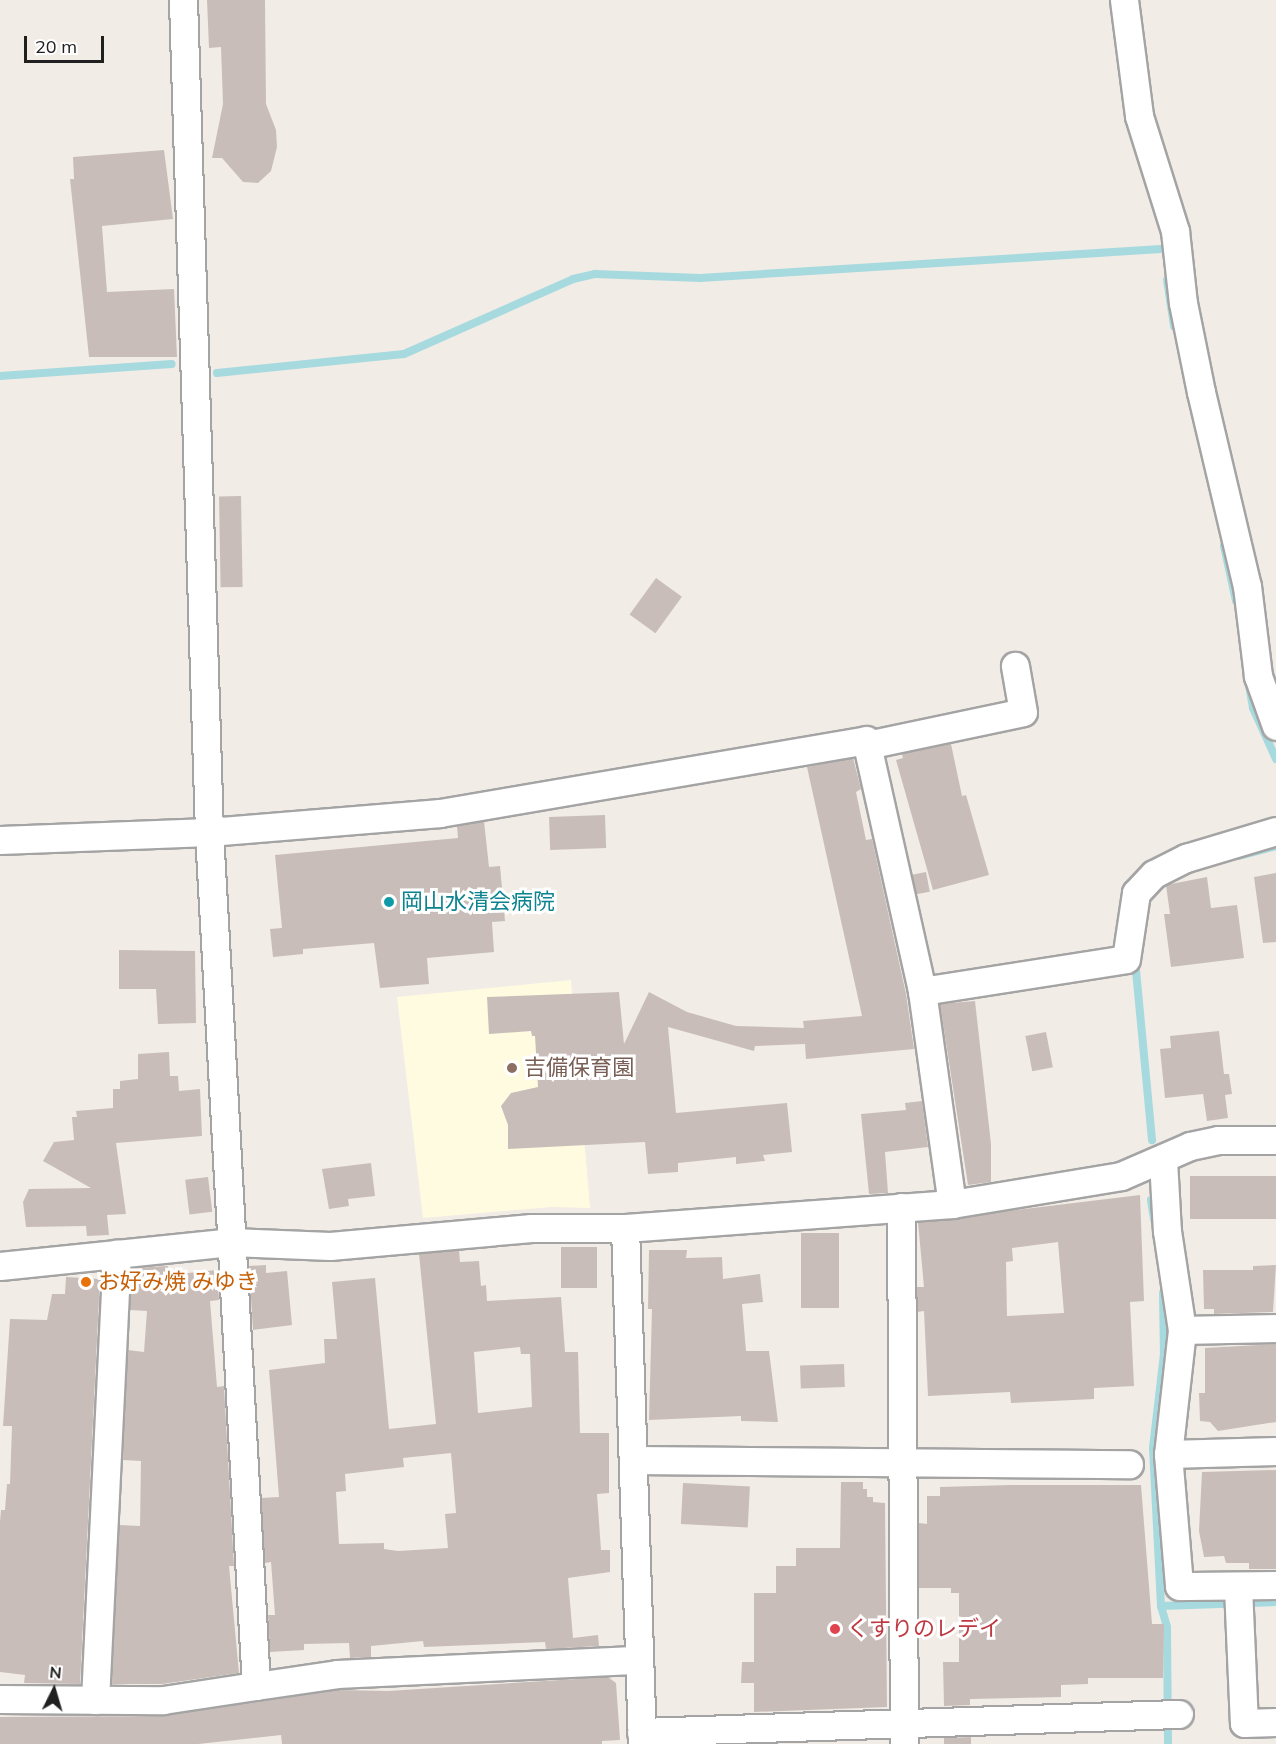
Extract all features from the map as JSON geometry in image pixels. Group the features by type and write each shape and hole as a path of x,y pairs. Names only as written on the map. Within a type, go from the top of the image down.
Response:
{"street":[{"path":"183,0 209,832 256,1686"},
{"path":"1124,0 1139,116 1175,231 1183,303 1201,392 1247,586 1258,675 1276,726"},
{"path":"867,746 1023,712 1015,666"},
{"path":"0,840 209,832 440,813 866,741 922,991 952,1203"},
{"path":"922,991 1126,959 1136,893 1154,874 1186,858 1276,831"},
{"path":"0,1266 231,1242 330,1246 531,1228 625,1228 952,1203 1121,1176 1200,1144 1276,1140"},
{"path":"1163,1160 1167,1231 1182,1330 1168,1454 1179,1586 1239,1598 1276,1585"},
{"path":"901,1207 904,1732"},
{"path":"625,1228 642,1738 904,1732 1172,1713"},
{"path":"95,1700 117,1254"},
{"path":"1182,1330 1276,1328"},
{"path":"1168,1454 1276,1451"},
{"path":"633,1460 1129,1464"},
{"path":"1239,1598 1244,1723 1276,1722"},
{"path":"0,1699 163,1700 337,1674 639,1660"}],"shaded area":[{"path":"571,980 590,1208 551,1207 423,1218 397,997"}],"building":[{"path":"207,0 265,0 266,104 276,130 277,147 271,171 258,183 243,182 222,158 212,158 223,104 221,47 209,48"},
{"path":"164,150 173,219 102,226 107,292 174,289 177,357 89,357 70,179 74,179 73,157"},
{"path":"219,496 241,496 243,587 221,587"},
{"path":"656,578 682,597 655,633 630,614"},
{"path":"951,744 962,796 966,795 989,875 933,890 896,760 903,758 902,754"},
{"path":"853,758 861,789 856,792 866,840 872,839 906,994 914,1049 806,1059 805,1044 755,1046 754,1051 668,1027 676,1113 787,1103 792,1152 763,1155 765,1161 736,1164 736,1157 678,1163 678,1172 648,1174 645,1142 508,1149 508,1125 501,1106 511,1093 538,1087 535,1036 532,1036 531,1031 489,1034 487,997 619,992 624,1044 649,992 687,1012 736,1026 804,1028 803,1021 862,1016 807,767"},
{"path":"605,815 606,848 550,850 549,817"},
{"name":"岡山水清会病院","path":"484,821 489,867 500,866 505,921 492,922 494,952 427,958 429,984 380,988 374,943 303,949 303,954 273,957 270,929 282,928 275,855 458,838 457,826"},
{"path":"926,872 930,892 916,894 912,875"},
{"path":"1276,873 1276,942 1263,943 1254,877"},
{"path":"1207,877 1211,908 1237,905 1244,958 1171,967 1164,914 1170,914 1166,885"},
{"path":"119,950 195,951 196,1023 158,1024 156,989 119,989"},
{"path":"975,1001 991,1144 991,1182 968,1185 940,1004"},
{"path":"1219,1031 1224,1074 1229,1074 1232,1094 1225,1095 1228,1118 1207,1121 1203,1094 1165,1098 1160,1049 1171,1048 1170,1036"},
{"path":"1046,1032 1053,1067 1032,1071 1025,1036"},
{"path":"169,1052 170,1076 178,1076 179,1091 200,1089 202,1136 116,1143 126,1214 107,1215 109,1235 87,1236 86,1226 26,1227 23,1202 29,1189 91,1188 43,1161 54,1142 74,1140 72,1117 77,1117 76,1111 113,1108 113,1089 120,1089 120,1081 138,1079 138,1054"},
{"path":"922,1101 928,1147 885,1152 888,1193 869,1194 861,1114 906,1110 905,1103"},
{"path":"371,1163 375,1196 348,1199 349,1206 329,1209 322,1169"},
{"path":"1190,1176 1276,1176 1276,1219 1190,1219"},
{"path":"208,1177 212,1212 189,1215 185,1180"},
{"path":"1140,1195 1144,1301 1130,1302 1134,1386 1094,1388 1094,1399 1011,1403 1010,1392 928,1396 924,1311 917,1312 917,1287 924,1287 918,1222","holes":["1058,1242 1064,1313 1007,1316 1006,1262 1013,1261 1012,1248"]},
{"path":"801,1233 839,1233 839,1308 801,1308"},
{"path":"561,1247 597,1247 597,1288 561,1288"},
{"path":"459,1250 460,1262 479,1261 481,1286 486,1285 487,1301 561,1297 565,1352 578,1352 580,1433 609,1433 609,1493 597,1494 601,1550 610,1550 610,1572 568,1578 573,1638 598,1635 599,1646 546,1649 545,1642 424,1647 423,1641 371,1646 371,1657 350,1658 349,1643 304,1644 304,1650 270,1652 268,1615 275,1615 271,1562 265,1563 261,1498 279,1497 269,1370 325,1363 324,1339 337,1339 332,1282 375,1278 389,1429 436,1424 419,1254","holes":["520,1347 521,1354 530,1354 532,1407 478,1413 474,1352","451,1453 456,1513 445,1514 448,1548 398,1551 384,1549 384,1543 339,1544 336,1492 346,1491 345,1474 404,1467 403,1458"]},
{"path":"649,1250 687,1250 686,1258 722,1257 723,1279 760,1274 763,1302 742,1304 746,1351 769,1351 778,1422 741,1421 741,1416 649,1420 652,1309 648,1309"},
{"path":"266,1265 266,1273 287,1271 292,1325 253,1330 249,1266"},
{"path":"1276,1265 1273,1312 1214,1314 1214,1309 1204,1309 1203,1270 1253,1270 1253,1266"},
{"path":"168,1266 169,1275 217,1270 219,1300 210,1301 217,1387 224,1386 234,1566 229,1566 239,1673 162,1684 112,1684 119,1525 140,1526 141,1461 123,1460 128,1350 144,1352 147,1311 130,1310 132,1268"},
{"path":"66,1277 100,1279 80,1684 24,1683 25,1675 0,1672 0,1522 1,1510 5,1510 7,1484 10,1484 12,1426 3,1426 10,1319 47,1320 52,1294 65,1294"},
{"path":"1276,1344 1276,1422 1218,1431 1210,1422 1200,1421 1199,1393 1205,1393 1205,1348"},
{"path":"844,1364 845,1387 801,1389 800,1366"},
{"path":"1276,1470 1276,1569 1249,1569 1249,1563 1226,1563 1224,1556 1204,1557 1199,1531 1202,1472"},
{"path":"841,1482 863,1482 863,1489 867,1489 867,1497 873,1497 873,1502 885,1503 887,1707 754,1712 754,1683 741,1683 742,1662 754,1662 754,1593 776,1593 776,1566 796,1566 796,1548 840,1548"},
{"path":"683,1483 750,1487 748,1527 681,1524"},
{"path":"1141,1485 1152,1624 1164,1624 1163,1678 1088,1678 1088,1684 1061,1685 1061,1697 970,1699 970,1705 944,1706 943,1662 959,1662 959,1593 951,1593 951,1588 919,1588 919,1523 927,1524 927,1496 940,1496 940,1487"},
{"path":"608,1677 616,1683 620,1740 602,1741 602,1744 282,1744 281,1735 198,1744 0,1744 0,1717 163,1716 339,1690 388,1691"},
{"path":"971,1737 971,1744 944,1744 944,1738"}],"waterway":[{"path":"217,373 404,354 573,279 595,274 700,278 1165,249"},
{"path":"1167,280 1174,326"},
{"path":"0,376 172,364"},
{"path":"1224,546 1236,601"},
{"path":"1249,685 1253,708 1276,759"},
{"path":"1239,856 1276,846"},
{"path":"1135,960 1152,1140"},
{"path":"1151,1200 1154,1220"},
{"path":"1163,1293 1164,1354 1153,1448 1161,1606 1167,1627 1168,1744"},
{"path":"1161,1606 1276,1602"}],"place":[{"name":"岡山水清会病院","path":"389,902"},
{"name":"吉備保育園","path":"512,1068"},
{"name":"お好み焼 みゆき","path":"86,1282"},
{"name":"くすりのレデイ","path":"835,1629"}]}
